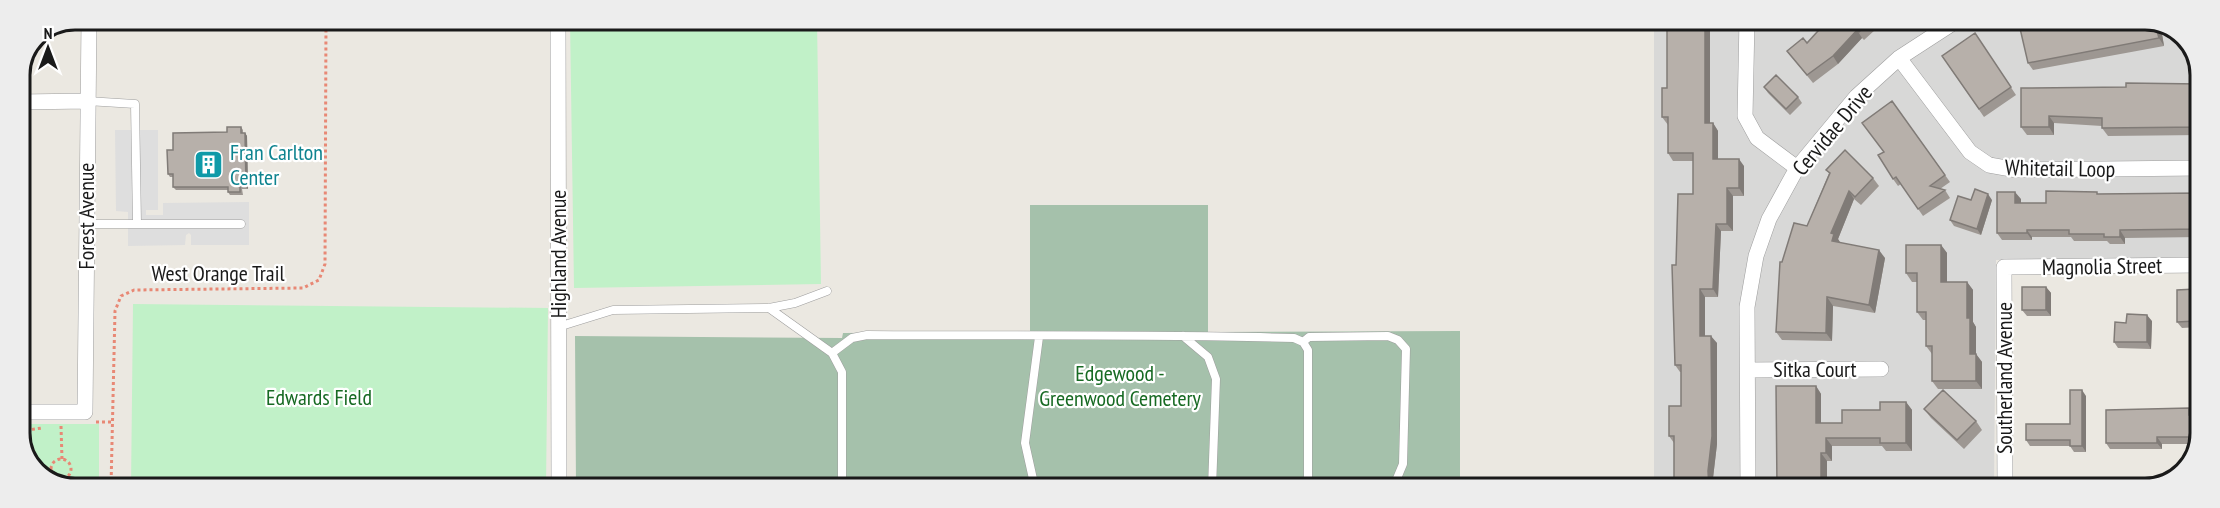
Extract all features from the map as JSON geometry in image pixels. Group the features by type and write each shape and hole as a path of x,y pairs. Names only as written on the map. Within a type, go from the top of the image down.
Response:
{"street":[{"name":"Forest Avenue","path":"61,412 85,412 90,30"},
{"name":"Highland Avenue","path":"558,30 559,478"},
{"path":"1747,30 1744,116 1757,138 1797,168"},
{"name":"Cervidae Drive","path":"1748,478 1747,307 1756,256 1769,219 1797,168 1856,97 1899,58 1942,30"},
{"name":"Whitetail Loop","path":"1899,58 1970,152 1989,165 2017,170 2190,168"},
{"path":"30,102 87,101"},
{"name":"Magnolia Street","path":"2004,267 2190,265"},
{"name":"Southerland Avenue","path":"2004,267 2005,478"},
{"name":"Sitka Court","path":"1749,370 1881,369"},
{"path":"30,412 61,412"}],"lane":[{"path":"87,101 135,104 137,224"},
{"path":"86,224 240,224"},
{"path":"558,327 613,310 769,308 795,303 827,291"},
{"path":"769,308 832,354 842,372 842,478"},
{"path":"832,354 852,338 867,335 1039,337 1181,335 1294,338 1303,342 1308,350 1308,478"},
{"path":"1181,335 1208,357 1216,379 1212,478"},
{"path":"1303,342 1309,337 1388,336 1398,340 1406,349 1403,464 1397,478"},
{"path":"1033,478 1025,443 1039,337"}],"path":[{"name":"West Orange Trail","path":"111,478 115,311 122,296 134,290 303,288 319,280 325,264 326,30"},
{"path":"61,412 62,459"},
{"path":"52,472 55,461 62,459 70,464 72,470 67,477"}],"shaded area":[{"path":"1654,30 2145,30 2160,32 2179,45 2187,58 2190,72 2190,259 1996,260 1994,478 1654,478"},
{"path":"115,130 158,130 158,210 146,210 146,215 163,215 163,203 249,202 249,245 191,245 189,233 186,235 185,245 128,246 128,212 116,211"}],"green space":[{"path":"570,30 817,30 821,284 574,288"},
{"name":"Edgewood - Greenwood Cemetery","path":"1030,205 1208,205 1208,332 1460,331 1460,478 576,478 575,336 842,338 843,333 1030,332"},
{"name":"Edwards Field","path":"133,304 548,308 546,478 131,478"},
{"path":"30,424 99,424 99,478 58,475 41,463 33,450"}],"building":[{"path":"1667,30 1705,30 1705,123 1713,123 1713,159 1739,159 1739,188 1727,188 1727,224 1716,224 1713,289 1700,289 1700,336 1711,336 1712,436 1708,478 1674,478 1674,436 1669,436 1669,406 1681,406 1681,365 1675,365 1672,265 1676,265 1678,194 1693,194 1693,153 1668,153 1668,117 1662,117 1662,88 1667,88"},
{"path":"1819,30 1857,30 1833,56 1807,75 1787,51 1803,38 1807,43"},
{"path":"2020,30 2145,30 2157,32 2159,38 2028,63"},
{"path":"1975,33 2011,87 1979,109 1942,56"},
{"path":"1776,75 1798,97 1786,109 1764,87"},
{"path":"2126,83 2190,84 2190,127 2102,128 2102,118 2049,116 2049,127 2021,127 2021,88 2126,87"},
{"path":"1892,101 1945,175 1930,186 1945,190 1918,209 1896,177 1893,179 1878,155 1884,152 1862,123"},
{"name":"Fran Carlton Center","path":"227,127 241,127 241,133 245,133 246,186 240,186 240,192 228,192 228,187 173,187 173,174 168,174 167,150 173,150 173,133 227,132"},
{"path":"1845,150 1873,178 1855,197 1849,191 1831,233 1834,234 1832,241 1879,250 1869,305 1827,297 1826,333 1776,332 1780,262 1782,262 1794,223 1807,226 1830,173 1826,170"},
{"path":"1975,189 1988,194 1977,229 1950,220 1958,196 1971,200"},
{"path":"2046,191 2097,192 2097,194 2190,193 2190,229 2120,230 2120,237 2104,237 2104,234 2069,234 2069,230 1997,233 1997,192 2015,192 2015,203 2046,203"},
{"path":"1906,245 1941,245 1941,282 1967,282 1970,354 1976,354 1976,381 1932,381 1932,346 1926,346 1926,312 1917,312 1917,273 1906,273"},
{"path":"2022,287 2046,287 2046,310 2022,310"},
{"path":"2190,289 2190,321 2177,322 2177,290"},
{"path":"2127,314 2147,315 2147,342 2114,342 2115,322 2126,323"},
{"path":"1776,386 1816,386 1816,423 1842,423 1842,410 1880,410 1880,402 1906,402 1906,443 1880,443 1880,438 1826,438 1826,453 1821,453 1821,478 1777,478"},
{"path":"1943,390 1976,421 1957,440 1924,409"},
{"path":"2070,390 2082,390 2082,446 2070,446 2070,440 2026,440 2026,424 2070,424"},
{"path":"2189,408 2190,437 2157,437 2157,443 2106,443 2106,410"}],"place":[{"name":"Fran Carlton Center","path":"209,165"}]}
